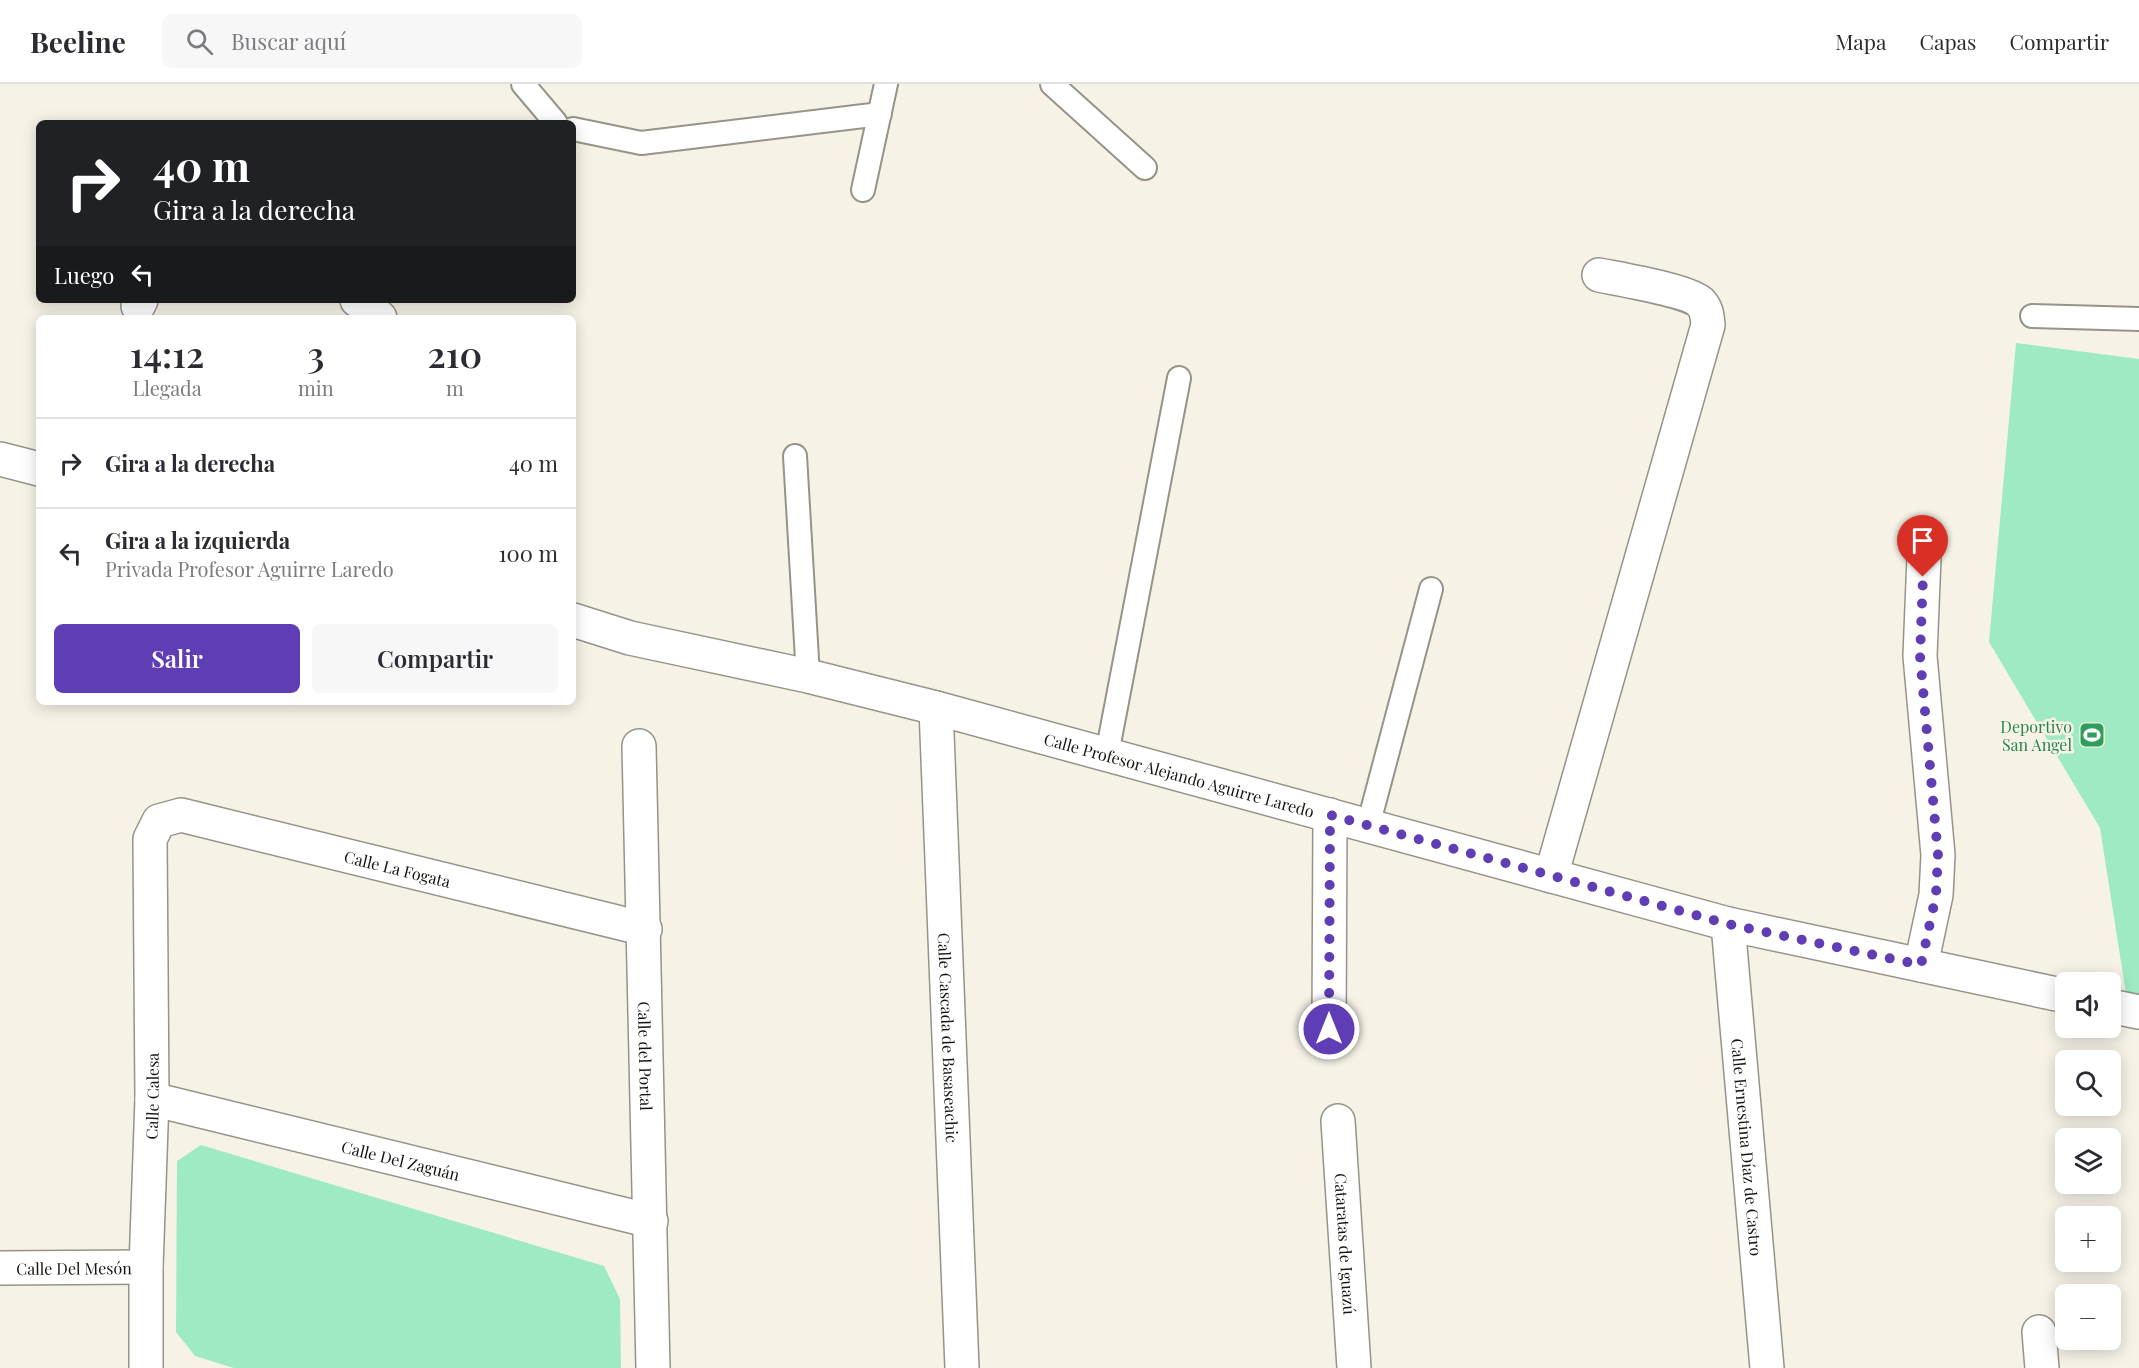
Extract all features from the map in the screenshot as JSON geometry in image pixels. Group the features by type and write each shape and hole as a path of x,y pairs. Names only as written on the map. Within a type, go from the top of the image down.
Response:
{"street":[{"path":"1551,876 1708,325 1707,312 1700,301 1686,295 1599,275"},
{"path":"365,303 377,315"},
{"path":"0,459 36,468"},
{"path":"1921,965 1936,895 1938,855 1920,656 1924,557"},
{"name":"Calle Profesor Alejando Aguirre Laredo","path":"576,621 630,638 808,676 936,708 1728,924 2055,994"},
{"name":"Calle Cascada de Basaseachic","path":"936,708 962,1368"},
{"name":"Calle del Portal","path":"639,746 645,929 653,1368"},
{"path":"1329,1029 1330,815"},
{"name":"Calle La Fogata","path":"154,827 159,821 168,817 181,816 645,929"},
{"name":"Calle Calesa","path":"146,1368 146,1267 152,1099 150,839 154,827"},
{"name":"Calle Ernestina Díaz de Castro","path":"1728,924 1767,1368"},
{"path":"2121,1008 2139,1012"},
{"name":"Calle Del Zaguán","path":"152,1099 651,1221"},
{"name":"Cataratas de Iguazú","path":"1338,1121 1354,1368"},
{"name":"Calle Del Mesón","path":"0,1268 146,1267"},
{"path":"2039,1332 2042,1368"}],"lane":[{"path":"523,84 553,120"},
{"path":"863,190 886,84"},
{"path":"1052,84 1145,168"},
{"path":"576,130 640,143 880,114"},
{"path":"2032,316 2139,319"},
{"path":"1107,754 1179,378"},
{"path":"795,456 808,676"},
{"path":"1368,825 1431,589"}],"green space":[{"name":"Deportivo San Angel","path":"2016,343 2139,359 2139,1020 2130,1019 2100,828 1989,642"},
{"path":"201,1145 604,1266 620,1299 621,1368 234,1368 195,1356 176,1332 177,1161"}],"place":[{"name":"Deportivo San Angel","path":"2092,735"}],"route":[{"path":"1329,1029 1330,815 1728,924 1921,965 1936,895 1938,855 1920,656 1923,577"}]}
